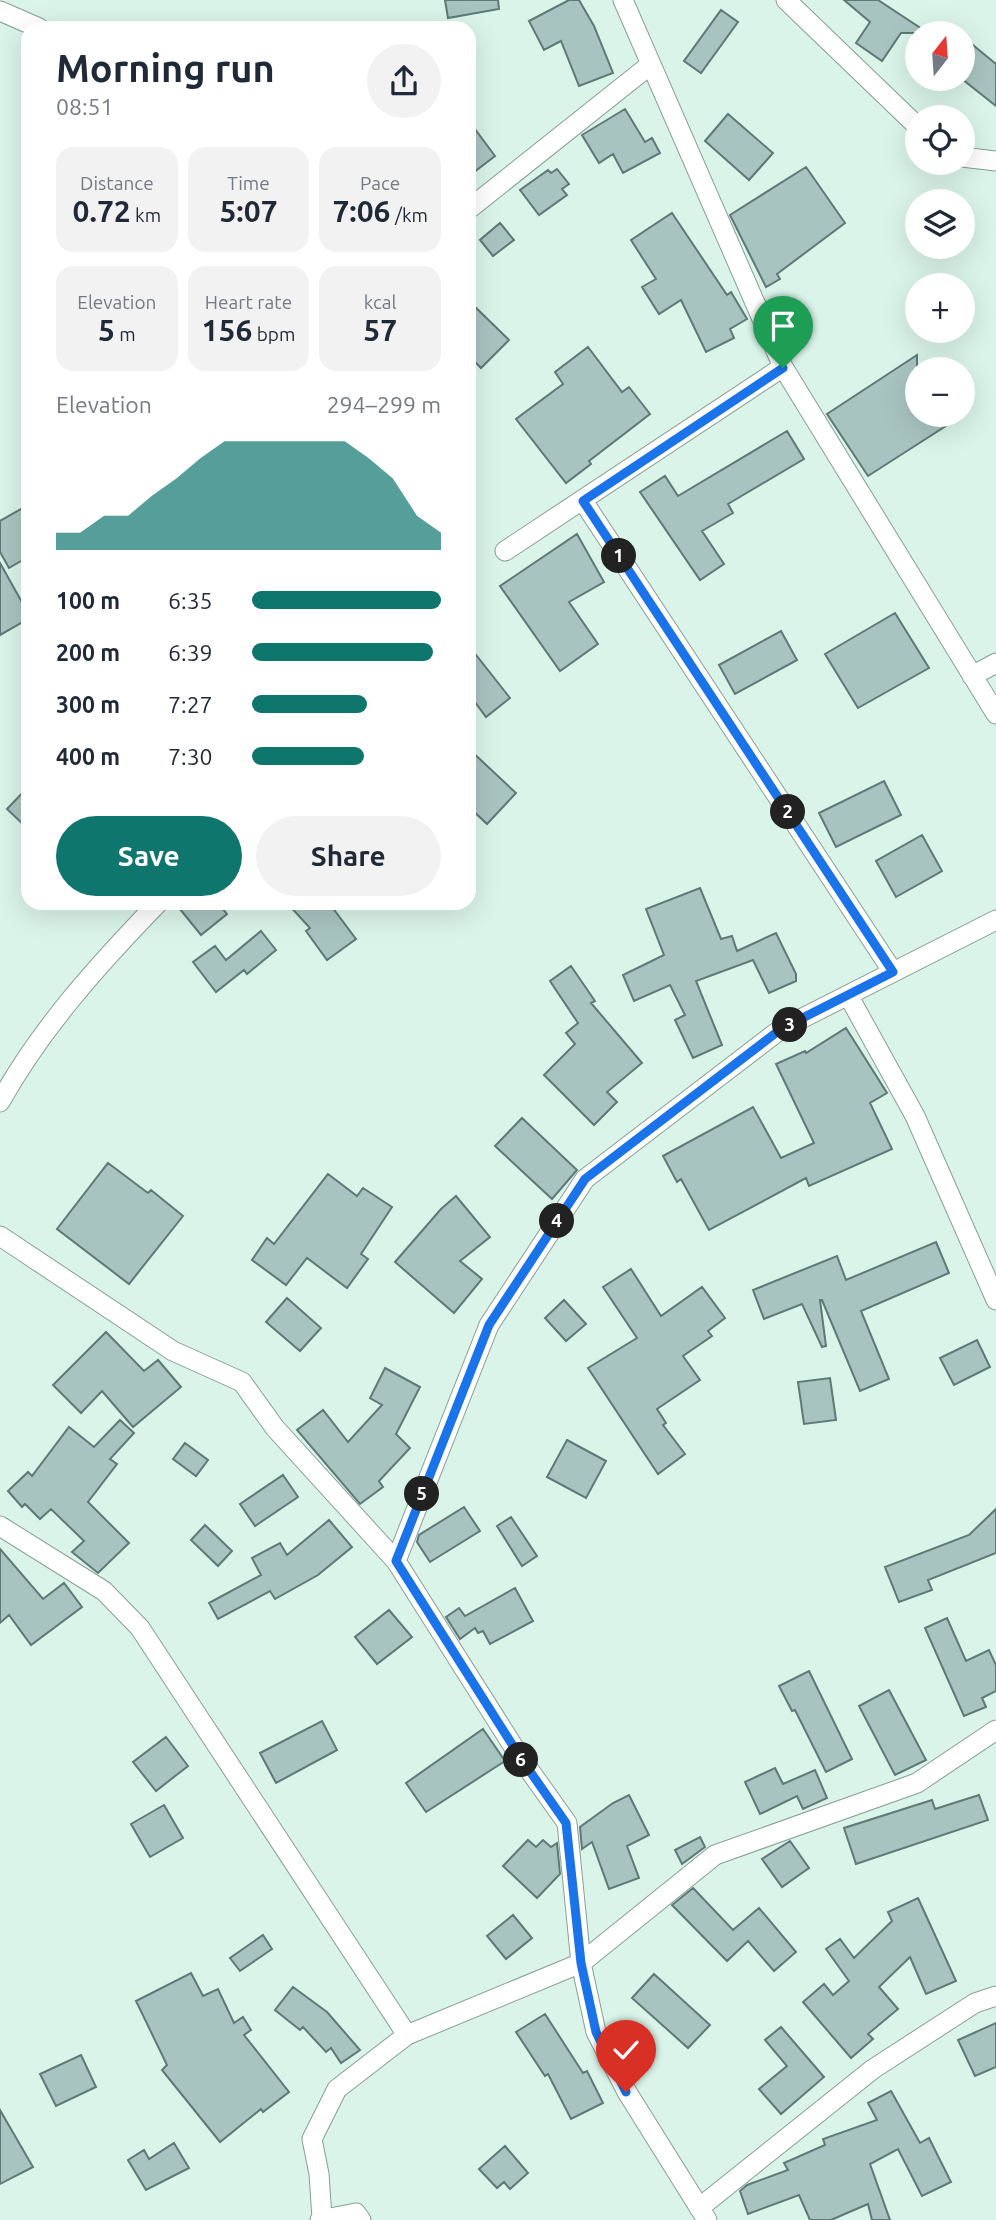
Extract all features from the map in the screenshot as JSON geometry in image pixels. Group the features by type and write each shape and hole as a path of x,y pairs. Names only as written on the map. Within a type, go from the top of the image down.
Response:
{"street":[{"path":"623,0 783,368 996,714"},
{"path":"786,0 905,114"},
{"path":"0,11 23,21"},
{"path":"476,203 650,65"},
{"path":"975,159 996,161"},
{"path":"505,551 783,368"},
{"path":"583,501 893,972"},
{"path":"972,676 996,663"},
{"path":"0,1102 13,1078 93,971 151,910"},
{"path":"396,1561 489,1325 585,1179 781,1029 996,920"},
{"path":"848,995 915,1116 996,1300"},
{"path":"0,1236 173,1351 242,1382 275,1428 396,1561 520,1757 566,1823 581,1963 596,2032 626,2092 703,2214 873,2069 975,2003 996,1996"},
{"path":"0,1525 104,1591 140,1628 407,2035"},
{"path":"361,2220 356,2213 321,2219 319,2174 312,2139 337,2089 407,2035 581,1963 715,1855 917,1783 996,1730"}],"building":[{"path":"445,0 498,0 499,9 448,18"},
{"path":"569,0 579,0 594,26 613,73 579,86 561,41 544,50 529,21"},
{"path":"844,0 878,0 910,21 905,21 905,33 901,33 882,61 856,43 870,22"},
{"path":"721,10 738,22 701,73 684,61"},
{"path":"975,47 996,64 996,106 975,89"},
{"path":"625,109 645,142 652,138 660,153 623,173 613,154 599,163 582,135"},
{"path":"728,114 773,153 749,180 705,141"},
{"path":"476,130 495,156 476,171"},
{"path":"806,167 845,223 777,274 780,279 766,287 730,215"},
{"path":"557,169 569,184 562,189 567,195 539,215 520,190 548,170 551,173"},
{"path":"672,213 727,295 731,292 747,319 730,329 734,338 706,352 681,300 659,314 642,287 656,279 631,240"},
{"path":"500,223 514,240 493,256 480,240"},
{"path":"476,308 509,340 481,368 476,363"},
{"path":"588,347 622,392 629,387 650,414 589,461 591,464 566,483 516,419 563,384 555,372"},
{"path":"905,363 905,427 944,427 868,476 827,414"},
{"path":"787,431 804,459 728,504 733,513 702,531 724,564 700,580 640,492 665,476 678,496"},
{"path":"21,509 21,561 9,568 0,552 0,521"},
{"path":"577,534 604,582 569,602 598,644 560,671 500,586"},
{"path":"0,563 21,600 21,623 0,635"},
{"path":"895,613 929,668 858,708 825,654"},
{"path":"781,631 797,660 735,694 719,665"},
{"path":"476,655 510,698 486,717 476,703"},
{"path":"476,756 516,793 487,824 476,814"},
{"path":"884,781 901,815 836,847 819,813"},
{"path":"21,794 21,822 7,809"},
{"path":"922,835 942,871 896,897 876,861"},
{"path":"700,888 721,939 732,936 737,951 776,933 796,974 796,981 769,993 753,960 696,981 722,1045 693,1058 675,1020 685,1015 670,985 634,1001 623,975 664,955 646,909"},
{"path":"181,910 224,910 227,914 201,935"},
{"path":"293,910 334,910 356,939 327,960 306,931 310,928"},
{"path":"261,931 276,950 247,974 244,970 216,992 193,962 215,946 226,960"},
{"path":"571,966 595,1001 591,1003 642,1063 607,1092 617,1102 594,1125 544,1075 575,1044 566,1033 578,1023 550,981"},
{"path":"846,1028 887,1093 870,1103 892,1149 809,1186 806,1178 709,1230 681,1179 677,1182 663,1156 753,1107 781,1158 814,1143 776,1064 805,1051 806,1053"},
{"path":"522,1118 577,1170 552,1199 495,1146"},
{"path":"108,1163 148,1193 151,1190 183,1216 129,1284 57,1229"},
{"path":"328,1174 357,1196 363,1188 392,1207 361,1254 368,1259 347,1288 307,1258 286,1285 252,1260 267,1238 274,1244"},
{"path":"456,1196 490,1237 460,1261 482,1279 454,1313 395,1262 441,1209"},
{"path":"936,1242 949,1273 861,1311 889,1379 860,1391 822,1300 826,1346 822,1347 802,1304 764,1319 753,1290 837,1256 846,1280"},
{"path":"631,1269 661,1316 702,1287 725,1318 708,1331 712,1336 683,1356 700,1380 657,1409 666,1423 663,1425 685,1454 658,1474 588,1368 637,1338 603,1287"},
{"path":"287,1298 321,1328 300,1351 266,1322"},
{"path":"564,1300 586,1324 566,1341 545,1318"},
{"path":"106,1332 144,1371 158,1360 181,1387 133,1427 102,1391 81,1413 53,1385"},
{"path":"977,1340 990,1367 954,1385 940,1358"},
{"path":"385,1368 420,1387 396,1434 410,1448 379,1481 383,1487 360,1504 297,1430 323,1410 348,1442 382,1405 370,1398"},
{"path":"830,1378 836,1420 804,1424 798,1382"},
{"path":"120,1420 134,1433 110,1459 117,1464 88,1502 129,1543 98,1573 72,1552 84,1541 51,1509 40,1519 25,1504 22,1507 8,1491 28,1472 32,1476 69,1427 94,1447"},
{"path":"567,1440 606,1461 586,1498 547,1477"},
{"path":"185,1443 208,1460 196,1476 173,1459"},
{"path":"283,1475 298,1497 255,1526 240,1504"},
{"path":"464,1507 480,1531 430,1562 417,1542 419,1535"},
{"path":"996,1509 996,1553 928,1580 932,1590 899,1602 885,1567 969,1535"},
{"path":"511,1517 537,1556 522,1566 497,1526"},
{"path":"329,1520 352,1547 318,1575 275,1599 270,1591 218,1619 209,1603 261,1575 252,1558 280,1543 287,1555"},
{"path":"205,1525 232,1551 218,1566 191,1540"},
{"path":"0,1549 43,1599 64,1583 82,1607 31,1645 9,1615 0,1623"},
{"path":"515,1588 533,1621 490,1644 483,1631 478,1633 475,1628 460,1639 446,1617 459,1608 465,1616"},
{"path":"389,1610 412,1637 377,1664 355,1637"},
{"path":"947,1618 966,1661 989,1650 996,1665 996,1691 982,1698 986,1707 964,1716 925,1628"},
{"path":"809,1671 852,1759 826,1772 795,1710 792,1711 779,1686"},
{"path":"889,1690 926,1760 895,1775 859,1706"},
{"path":"322,1721 337,1750 276,1783 260,1753"},
{"path":"483,1729 505,1761 426,1812 406,1783"},
{"path":"166,1737 188,1766 156,1791 133,1762"},
{"path":"775,1768 783,1784 815,1770 827,1798 803,1809 797,1796 760,1814 745,1782"},
{"path":"629,1795 649,1835 627,1846 639,1878 609,1889 592,1842 582,1849 580,1827"},
{"path":"979,1795 988,1820 856,1864 844,1828 932,1800 935,1809"},
{"path":"164,1805 183,1838 150,1857 131,1824"},
{"path":"700,1837 705,1847 682,1864 675,1850"},
{"path":"528,1840 536,1847 543,1840 551,1847 557,1843 560,1874 537,1898 503,1866"},
{"path":"790,1841 809,1868 782,1887 762,1859"},
{"path":"693,1888 733,1930 759,1908 796,1952 774,1971 748,1941 727,1961 672,1905"},
{"path":"918,1898 956,1981 926,1994 910,1957 879,1987 898,2009 868,2034 873,2039 851,2058 803,2002 824,1984 833,1995 849,1981 826,1949 840,1939 854,1958 892,1921 888,1912"},
{"path":"513,1915 532,1938 506,1959 487,1936"},
{"path":"263,1935 272,1949 240,1971 230,1958"},
{"path":"191,1973 203,1996 218,1989 234,2023 243,2017 251,2030 244,2035 289,2092 263,2112 261,2109 220,2142 162,2070 167,2065 136,2001"},
{"path":"654,1974 710,2025 688,2048 632,1998"},
{"path":"293,1987 327,2012 360,2050 341,2063 331,2048 326,2052 303,2027 300,2030 275,2010"},
{"path":"545,2014 583,2073 587,2071 603,2103 571,2119 548,2074 545,2076 516,2032"},
{"path":"996,2023 996,2067 975,2076 958,2040"},
{"path":"781,2027 824,2077 781,2114 759,2089 787,2066 765,2040"},
{"path":"81,2055 96,2087 56,2106 40,2074"},
{"path":"891,2091 920,2143 929,2138 951,2182 922,2196 898,2149 870,2164 890,2220 872,2220 868,2204 831,2220 810,2220 799,2195 748,2214 740,2191 747,2185 788,2170 784,2163 825,2145 823,2139 877,2120 868,2103"},
{"path":"0,2110 33,2167 0,2184"},
{"path":"174,2143 189,2168 146,2190 128,2160 144,2150 149,2159"},
{"path":"505,2146 528,2173 510,2189 504,2182 497,2188 479,2169"}],"route":[{"path":"626,2092 596,2032 581,1963 566,1823 520,1757 396,1561 489,1325 585,1179 781,1029 893,972 583,501 783,368"}]}
